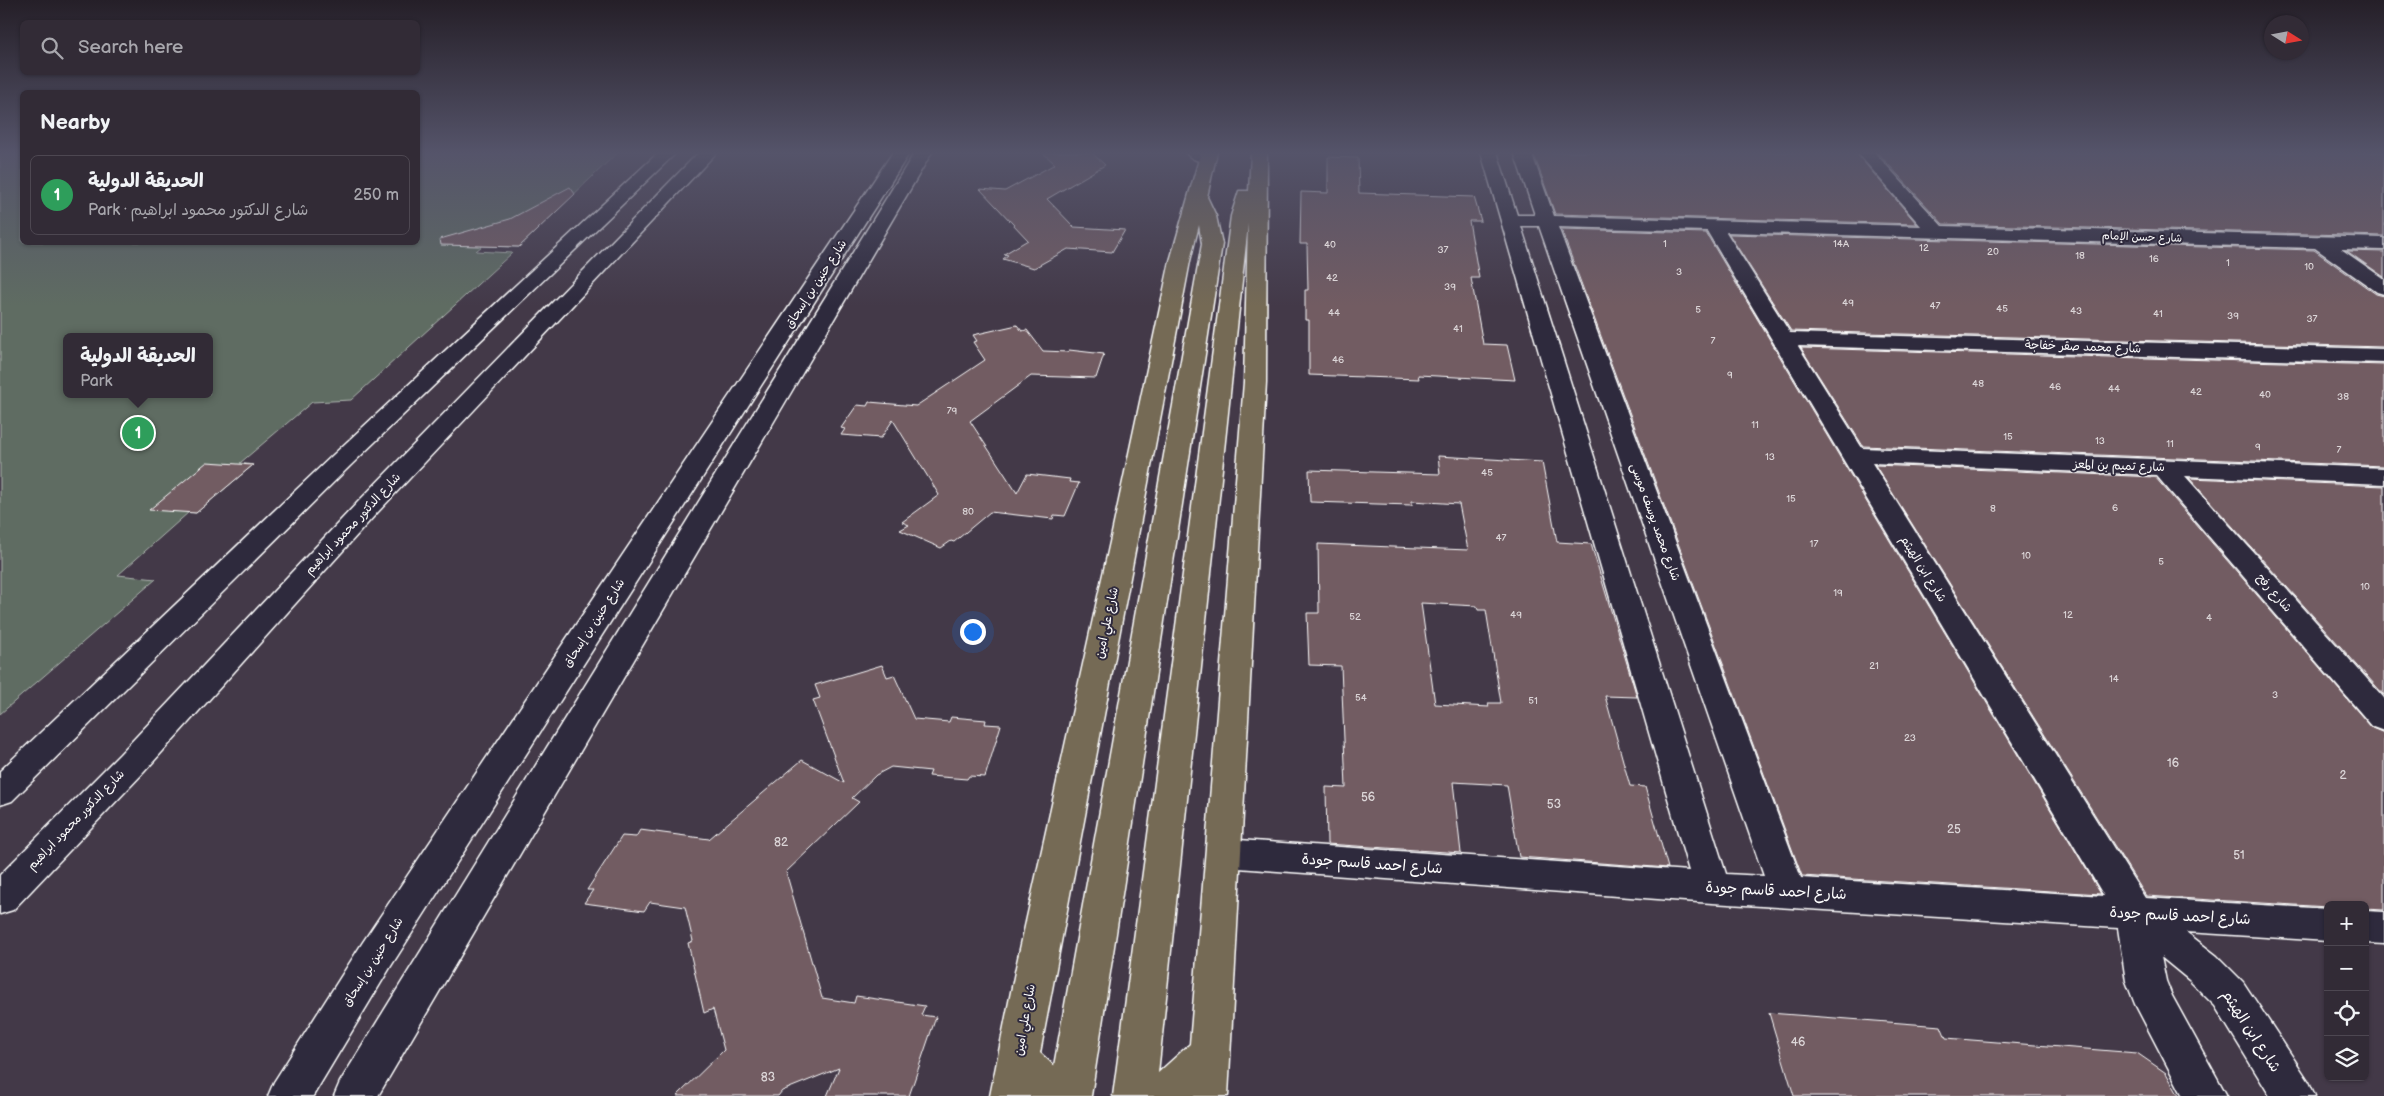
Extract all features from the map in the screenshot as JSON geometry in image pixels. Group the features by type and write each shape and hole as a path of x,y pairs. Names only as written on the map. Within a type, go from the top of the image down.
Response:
{"main road":[{"name":"شارع علي امين","path":"1015,1078 1180,261 1188,229 1197,203"},
{"path":"1070,1096 1212,244 1207,216 1201,203"},
{"path":"1134,1096 1240,216 1243,203"},
{"path":"1207,1096 1225,854 1255,382 1257,203"},
{"path":"1156,1096 1178,1085 1197,1068 1211,1049"},
{"path":"1015,1078 1036,1078 1055,1092 1065,1096"}],"street":[{"path":"0,792 342,460 615,203"},
{"name":"شارع الدكتور محمود ابراهيم","path":"0,898 132,763 367,508 660,203"},
{"name":"شارع حنين بن إسحاق","path":"289,1096 377,954 869,203"},
{"name":"شارع حنين بن إسحاق","path":"355,1096 893,203"},
{"path":"1505,203 1712,888"},
{"name":"شارع محمد يوسف موسى","path":"1541,203 1788,892"},
{"path":"1911,203 1937,232"},
{"name":"شارع حسن الإمام","path":"1510,220 2384,244"},
{"name":"شارع ابن الهيثم","path":"1713,225 2134,913 2204,968 2229,994 2294,1096"},
{"path":"2319,242 2384,288"},
{"name":"شارع محمد صقر خفاجة","path":"1783,339 2384,356"},
{"name":"شارع تميم بن المعز","path":"1853,455 2384,476"},
{"name":"شارع رفح","path":"2164,468 2384,719"},
{"name":"شارع احمد قاسم جودة","path":"1225,854 1712,888 2324,925"},
{"name":"شارع ابن الهيثم","path":"2134,913 2146,981 2155,1004 2206,1096"},
{"path":"2369,927 2384,928"}],"green space":[{"path":"0,203 20,203 20,245 420,245 420,203 565,203 519,247 482,246 476,251 512,253 351,400 312,402 240,463 253,465 196,513 189,512 118,575 156,579 0,714"}],"building":[{"path":"540,203 565,203 519,247 441,245 440,239 510,219"},
{"path":"993,203 1051,203 1074,227 1125,230 1112,252 1068,249 1034,268 1003,259 1008,255 1004,254 1028,240"},
{"path":"1301,203 1476,203 1481,221 1469,221 1479,278 1471,278 1483,344 1507,345 1515,380 1418,375 1419,379 1309,375 1309,320 1305,320 1305,290 1308,290 1307,244 1300,244"},
{"path":"1551,203 1899,203 1917,224 1555,214"},
{"path":"1924,203 2384,203 2384,236 1943,224"},
{"path":"1561,229 1706,233 2101,894 1802,876"},
{"path":"1729,234 2314,250 2376,294 2384,296 2384,347 1791,331"},
{"path":"2347,251 2384,252 2384,277"},
{"path":"1017,325 1022,331 1027,330 1043,351 1068,352 1069,350 1104,354 1096,378 1031,376 970,421 1017,493 1027,474 1070,479 1069,482 1079,483 1065,516 1054,515 1053,519 990,512 954,542 951,541 941,548 900,530 909,525 902,522 939,495 893,420 881,438 841,435 845,429 841,428 857,405 867,406 869,402 916,406 985,360 973,342 977,341 973,335"},
{"path":"1801,348 2384,365 2384,466 1863,446"},
{"path":"1438,456 1542,462 1557,542 1591,544 1637,697 1605,696 1630,786 1645,787 1668,868 1519,857 1507,785 1453,782 1461,853 1327,844 1326,787 1346,788 1341,666 1309,665 1307,613 1319,613 1318,544 1468,550 1459,504 1412,501 1412,505 1310,502 1309,470 1440,474","holes":["1421,603 1477,606 1478,610 1486,610 1501,703 1488,703 1489,707 1435,704"]},
{"path":"207,462 253,465 196,513 149,510"},
{"path":"1875,465 2155,477 2372,728 2384,733 2384,910 2369,909 2369,901 2324,901 2324,907 2146,896"},
{"path":"2189,478 2384,486 2384,695"},
{"path":"882,665 887,677 894,675 914,719 949,722 951,717 986,720 985,724 1001,725 985,777 969,776 967,779 929,776 931,771 891,767 876,775 852,798 859,802 786,872 822,998 854,1003 856,996 925,1006 921,1015 936,1017 909,1096 827,1096 839,1068 782,1091 778,1096 677,1096 724,1050 713,1009 704,1013 688,943 693,941 685,907 650,902 644,911 584,903 593,890 587,890 622,836 636,837 640,830 709,839 802,760 844,783 813,700 820,698 815,685"},
{"path":"1769,1013 1941,1026 1946,1038 2137,1053 2166,1073 2179,1096 1794,1096"}],"place":[{"name":"الحديقة الدولية","path":"138,433"}]}
